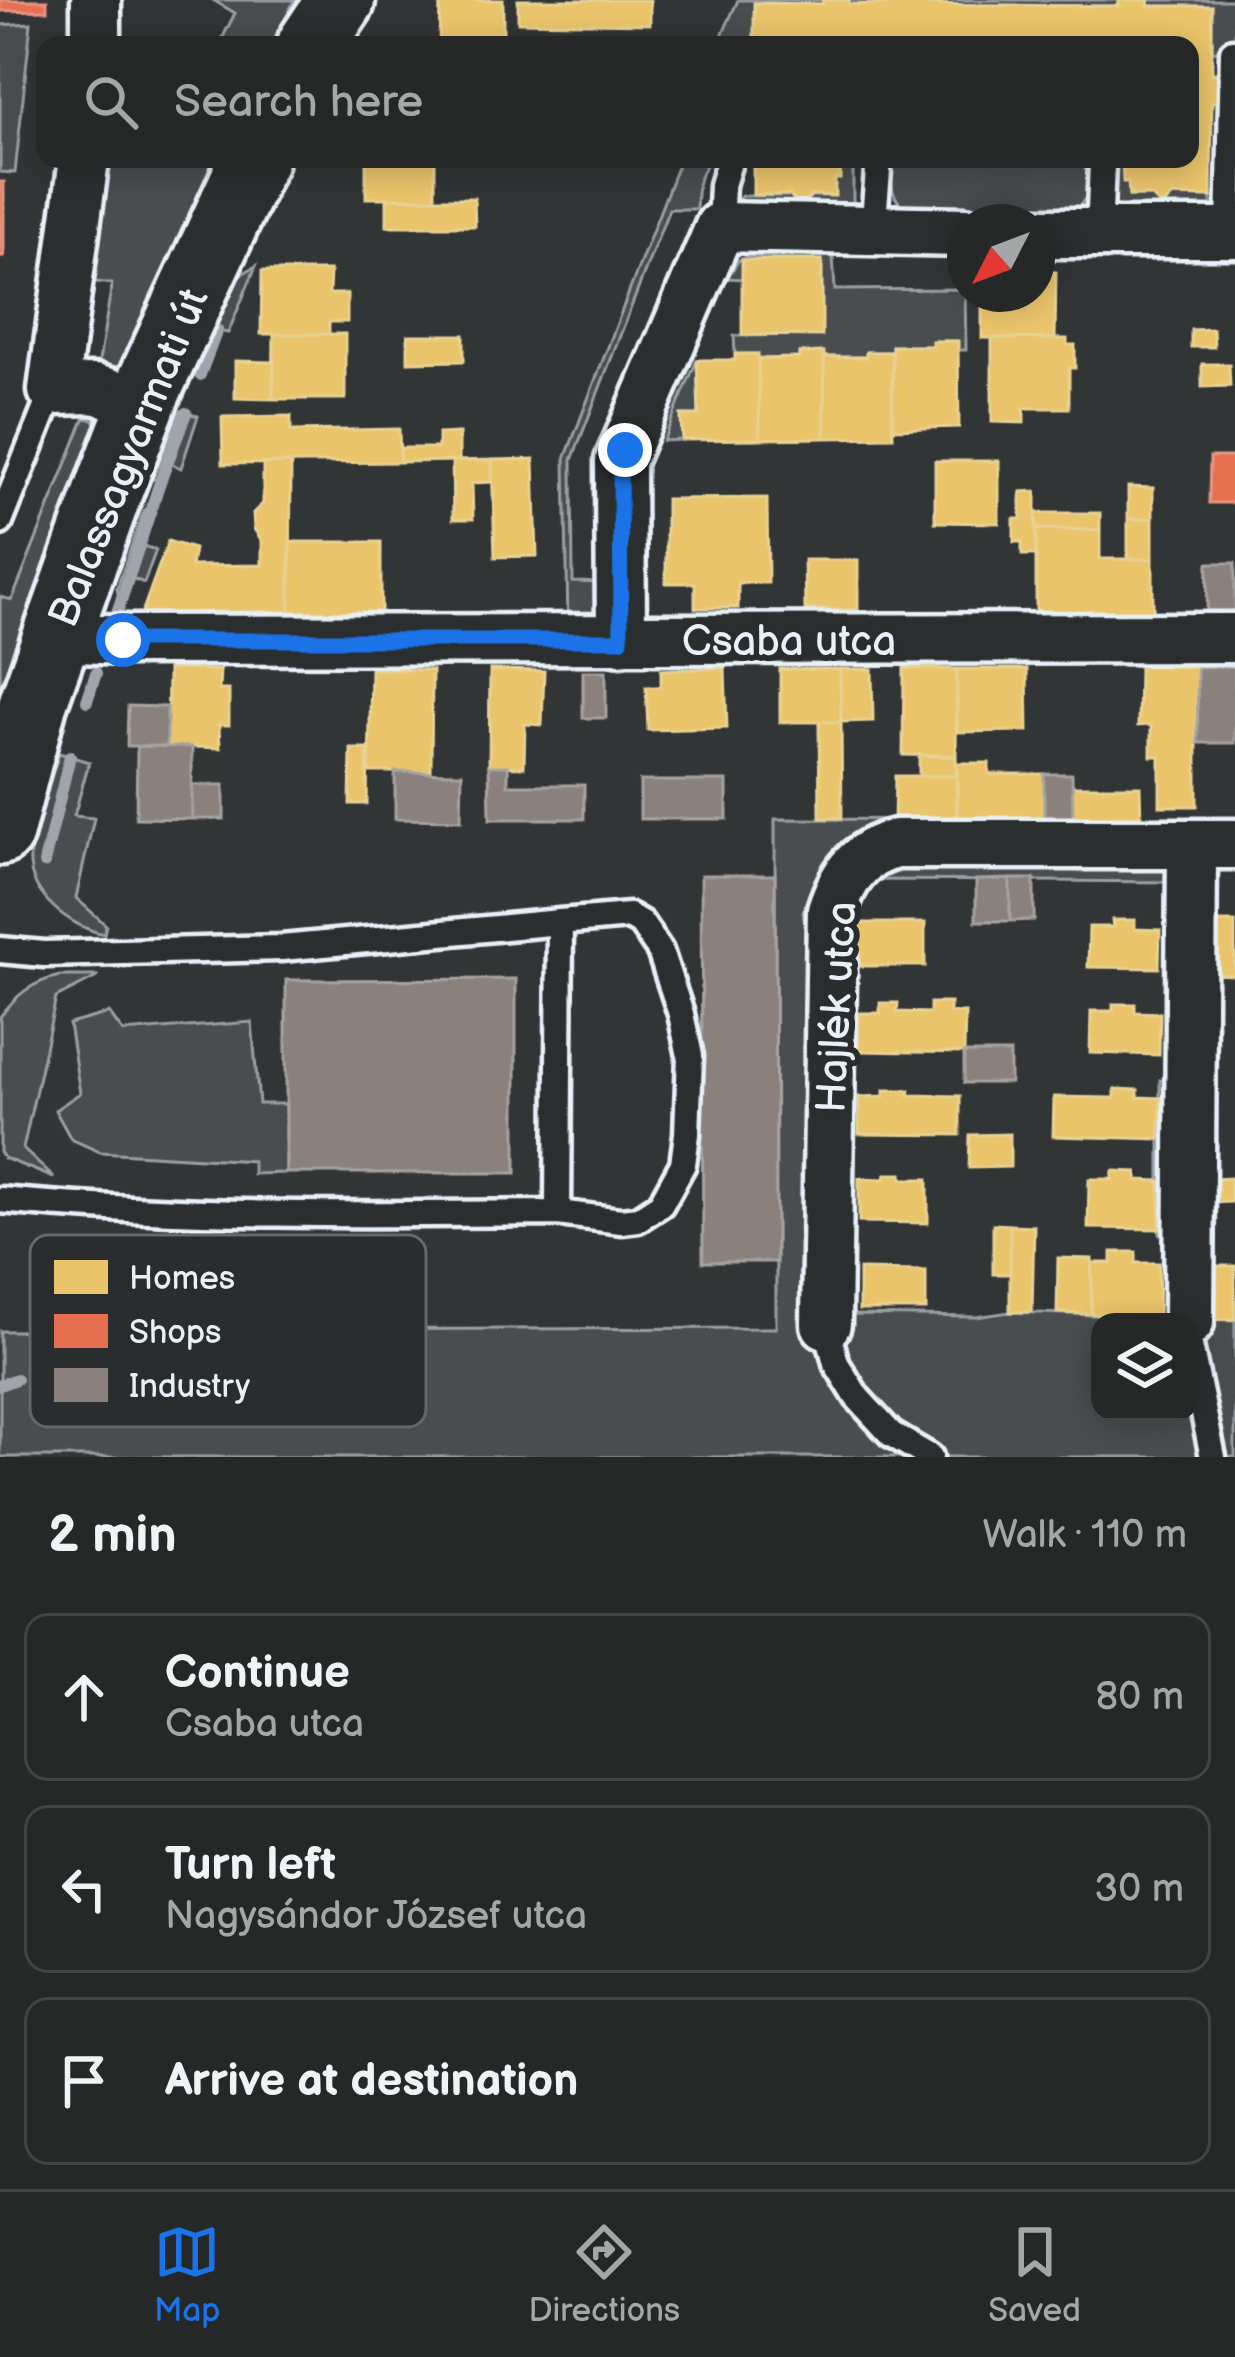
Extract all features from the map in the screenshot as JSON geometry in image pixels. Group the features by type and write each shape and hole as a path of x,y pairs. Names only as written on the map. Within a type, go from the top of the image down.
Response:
{"main road":[{"path":"310,36 320,0"},
{"path":"314,36 340,0"},
{"name":"Balassagyarmati út","path":"0,830 33,704 142,402 250,168"}],"street":[{"path":"83,168 53,390 94,389 142,402"},
{"path":"621,640 620,461 720,227 947,232"},
{"path":"1055,233 1232,233"},
{"name":"Csaba utca","path":"55,638 1235,638"},
{"name":"Hajlék utca","path":"826,1324 832,910 840,885 854,866 879,848 896,844 1214,845"},
{"path":"1190,1313 1214,845"}],"lane":[{"path":"1232,233 1233,52"},
{"path":"720,227 727,168"},
{"path":"873,231 878,168"},
{"path":"1099,234 1102,168"},
{"path":"0,523 53,390"},
{"path":"0,950 44,954 281,948 629,916 641,923 660,951 681,1014 690,1056 687,1134 692,1164 662,1204 638,1219 621,1221 558,1213 284,1216 0,1200"},
{"path":"558,1213 560,922"},
{"path":"826,1324 836,1363 857,1397 891,1434 930,1457"},
{"path":"1199,1389 1213,1457"}],"shaded area":[{"path":"213,0 294,0 278,36 224,36 235,13"},
{"path":"738,0 823,0 823,4 755,3 754,36 722,36"},
{"path":"849,0 1119,0 1119,6 849,4"},
{"path":"1149,0 1235,0 1235,52 1212,51 1212,6 1148,6"},
{"path":"31,23 15,173 0,172 0,25"},
{"path":"95,168 214,168 113,377 96,379 112,284 81,280"},
{"path":"677,168 705,168 696,209 669,209 572,460 573,582 605,583 602,615 568,623 565,459"},
{"path":"834,168 853,168 853,203 846,210 736,204 741,196 834,196"},
{"path":"893,168 1085,168 1090,191 1079,207 1063,215 1055,215 1055,204 947,204 947,215 912,215 893,191"},
{"path":"1114,168 1129,168 1129,196 1211,197 1211,209 1124,209 1115,204"},
{"path":"833,256 835,290 947,289 947,312 965,312 966,350 958,350 957,341 933,341 932,346 892,346 892,352 867,352 866,357 824,357 823,352 758,359 757,354 735,354 734,336 821,335 822,261 742,279 727,278 746,257"},
{"path":"256,266 228,333 217,331 200,375 194,366 233,279"},
{"path":"697,360 699,415 681,415 682,440 663,441"},
{"path":"181,411 198,416 181,468 168,462 159,485 153,478"},
{"path":"85,417 98,422 0,690 0,597 12,600"},
{"path":"144,510 150,511 139,545 156,550 144,583 129,577 120,605 117,588"},
{"path":"59,753 89,762 74,816 94,818 76,898 106,925 104,934 65,917 43,896 31,870 35,832"},
{"path":"775,819 1044,820 837,859 803,911 805,926 814,936 813,1054 805,1054 802,1222 811,1223 812,1327 851,1315 1091,1315 1091,1421 1199,1421 1199,1319 1235,1320 1235,1457 0,1457 0,1331 30,1331 30,1427 426,1427 426,1329 776,1328"},
{"path":"881,861 1172,864 1177,882 873,880 860,892 860,966 845,967 846,900"},
{"path":"60,976 99,976 56,998 23,1149 54,1178 4,1158 0,1152 0,1017 26,990"},
{"path":"109,1013 123,1032 252,1022 259,1104 286,1104 286,1173 253,1174 253,1161 100,1152 71,1139 55,1110 80,1093 69,1024"},
{"path":"1160,1080 1174,1082 1175,1234 1160,1234"}],"building: Homes":[{"path":"440,0 503,0 503,36 439,36"},
{"path":"518,0 650,0 650,24 518,22"},
{"path":"823,0 849,0 849,4 1119,6 1119,0 1149,0 1148,6 1212,6 1212,73 1220,73 1220,102 1212,102 1211,197 1173,196 1162,207 1151,196 1129,196 1128,182 1123,182 1122,168 1199,168 1199,36 754,36 754,3 823,4"},
{"path":"366,168 435,168 435,198 366,198"},
{"path":"753,168 841,168 835,196 812,195 800,207 790,195 753,195"},
{"path":"387,198 474,198 475,226 387,226"},
{"path":"742,260 822,260 822,336 742,335"},
{"path":"262,271 330,271 329,294 347,294 347,322 329,322 329,334 261,334"},
{"path":"1056,272 1055,339 982,338 982,312 1055,312"},
{"path":"1213,329 1214,347 1191,347 1191,330"},
{"path":"274,334 345,334 345,399 273,399"},
{"path":"408,335 464,335 464,361 408,362"},
{"path":"992,338 1067,339 1067,345 1075,345 1075,368 1069,368 1069,408 1024,408 1024,423 992,422"},
{"path":"932,341 958,341 959,427 893,429 892,346 932,346"},
{"path":"824,352 825,438 760,439 758,359"},
{"path":"866,352 892,352 893,437 825,438 824,357 866,357"},
{"path":"735,354 758,354 760,439 682,440 681,415 699,415 697,360 735,360"},
{"path":"235,361 274,362 273,399 235,398"},
{"path":"1202,364 1229,364 1230,386 1202,387"},
{"path":"291,416 291,431 399,429 400,462 223,464 222,417"},
{"path":"459,433 459,461 400,462 400,448 438,448 438,434"},
{"path":"534,459 537,556 495,557 492,460"},
{"path":"492,460 492,482 472,483 473,519 453,519 452,461"},
{"path":"935,461 999,461 999,523 935,522"},
{"path":"291,463 290,611 142,613 168,541 194,549 191,566 262,565 262,541 254,529 253,513 263,503 263,464"},
{"path":"1128,487 1153,488 1153,519 1128,519"},
{"path":"1036,491 1036,555 1022,555 1022,542 1014,542 1014,519 1021,519 1021,492"},
{"path":"767,498 768,583 738,583 738,608 695,608 695,583 666,583 666,499"},
{"path":"1036,513 1100,513 1100,530 1036,529"},
{"path":"1128,519 1153,519 1153,559 1128,559"},
{"path":"1036,529 1100,530 1100,559 1153,559 1153,611 1036,611"},
{"path":"290,542 381,542 381,612 290,611"},
{"path":"804,560 858,560 858,610 805,609"},
{"path":"1139,666 1197,667 1197,806 1160,806 1160,756 1151,756 1151,725 1138,726"},
{"path":"725,668 727,728 648,730 646,687 661,687 661,670"},
{"path":"904,668 957,669 956,756 903,755"},
{"path":"168,669 220,670 219,690 229,690 229,725 219,725 220,748 167,746"},
{"path":"371,669 432,670 431,772 369,772"},
{"path":"780,669 840,669 841,722 780,722"},
{"path":"840,669 872,669 873,721 841,722"},
{"path":"957,669 1027,669 1028,731 957,732"},
{"path":"490,670 544,671 542,725 525,724 524,767 489,766"},
{"path":"819,722 841,722 842,818 820,818"},
{"path":"351,749 368,749 367,804 350,804"},
{"path":"919,755 956,756 957,776 919,776"},
{"path":"956,763 989,763 989,774 1044,774 1044,820 957,820"},
{"path":"895,776 957,776 957,820 894,820"},
{"path":"1072,786 1140,786 1141,819 1073,820"},
{"path":"1112,920 1135,920 1135,929 1160,930 1159,968 1088,967 1089,927 1113,927"},
{"path":"1213,922 1235,922 1235,975 1212,974"},
{"path":"859,923 925,923 925,966 860,966"},
{"path":"880,1003 898,1003 897,1012 930,1013 930,1003 950,1003 950,1013 965,1013 964,1053 859,1051 859,1013 880,1013"},
{"path":"1113,1004 1135,1004 1135,1012 1160,1013 1159,1055 1090,1053 1091,1011 1113,1011"},
{"path":"1115,1089 1161,1098 1160,1139 1053,1136 1054,1097 1115,1098"},
{"path":"884,1090 960,1096 960,1135 859,1134 859,1097 884,1096"},
{"path":"1010,1134 1010,1167 969,1168 970,1135"},
{"path":"1113,1171 1137,1172 1137,1180 1160,1181 1160,1229 1088,1228 1089,1179 1112,1179"},
{"path":"886,1174 928,1179 928,1223 859,1222 859,1178 885,1179"},
{"path":"1231,1178 1231,1202 1212,1203 1212,1179"},
{"path":"993,1224 1010,1225 1010,1274 993,1274"},
{"path":"1010,1225 1034,1226 1032,1312 1010,1312"},
{"path":"1112,1252 1136,1252 1136,1263 1159,1263 1158,1313 1091,1313 1092,1263 1112,1263"},
{"path":"1058,1258 1092,1259 1091,1314 1057,1313"},
{"path":"1209,1266 1235,1266 1235,1319 1209,1320"},
{"path":"859,1270 926,1271 926,1310 859,1310"}],"building: Shops":[{"path":"0,0 47,0 47,10 0,11"},
{"path":"0,182 4,182 4,256 0,256"},
{"path":"1210,457 1235,457 1235,503 1209,503"}],"building: Industry":[{"path":"1208,563 1235,563 1235,611 1207,611"},
{"path":"1235,666 1235,743 1198,743 1197,667"},
{"path":"583,671 606,671 606,718 583,718"},
{"path":"128,706 167,707 167,746 127,746"},
{"path":"137,746 192,747 192,819 136,818"},
{"path":"489,766 508,766 508,785 584,785 584,819 490,819"},
{"path":"395,772 462,773 461,820 395,819"},
{"path":"1044,774 1072,774 1073,820 1044,820"},
{"path":"640,781 727,781 727,819 640,819"},
{"path":"192,785 224,785 224,819 192,819"},
{"path":"701,875 775,875 776,1262 703,1262"},
{"path":"1010,879 1010,921 976,921 976,880"},
{"path":"1010,879 1034,879 1034,920 1010,921"},
{"path":"516,979 516,1173 286,1173 286,980"},
{"path":"964,1053 1010,1053 1010,1083 964,1083"}],"waterway":[{"path":"200,375 217,330"},
{"path":"113,625 186,413"},
{"path":"87,701 96,673"},
{"path":"44,863 70,756"},
{"path":"0,1385 16,1379"}],"route":[{"path":"123,640 621,640 620,461 625,450"}]}
